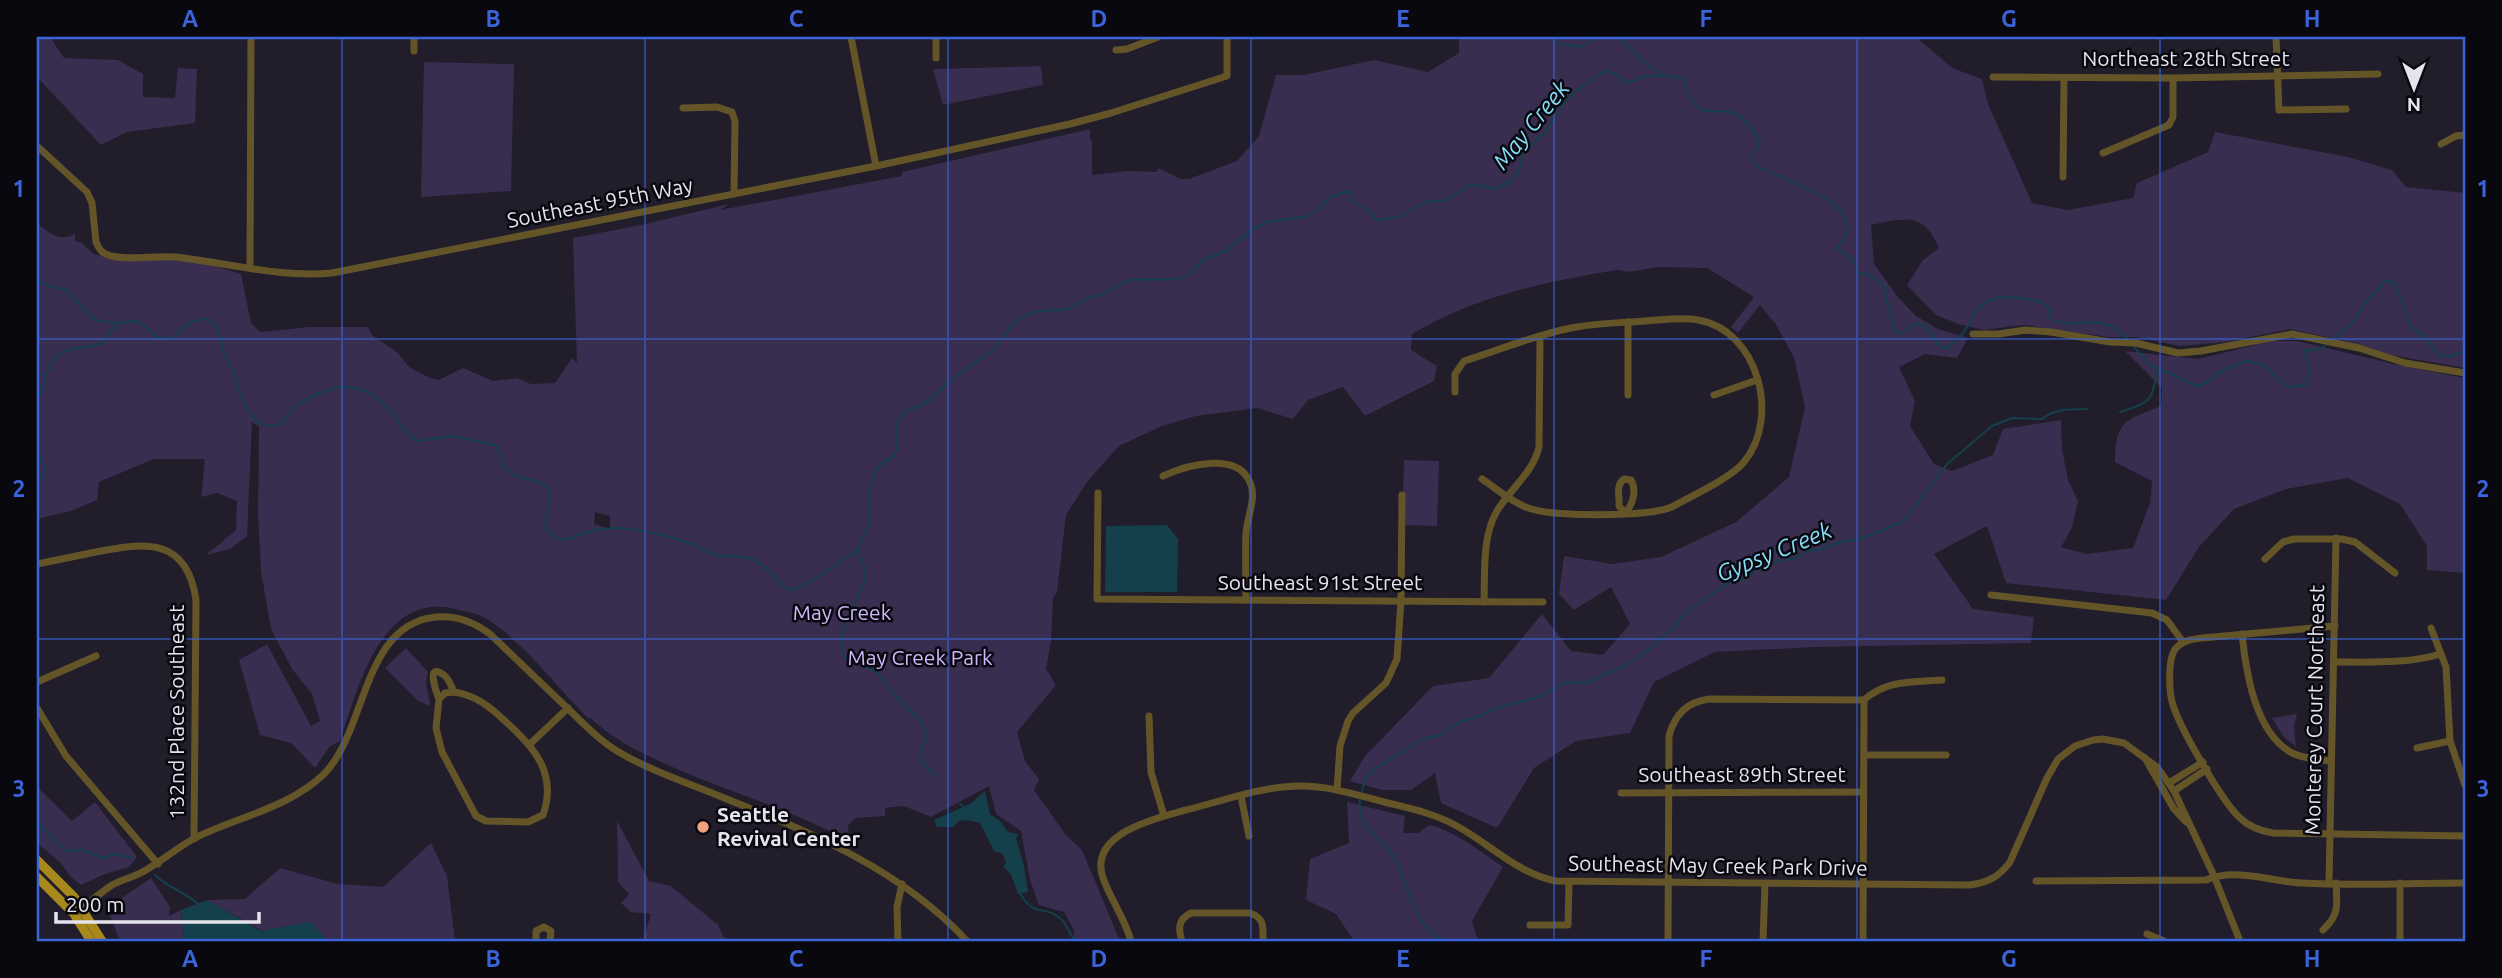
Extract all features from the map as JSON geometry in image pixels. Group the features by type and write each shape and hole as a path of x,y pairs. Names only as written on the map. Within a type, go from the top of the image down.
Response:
{"main road":[{"path":"37,860 102,941"},
{"path":"37,877 78,911 91,941"}],"street":[{"path":"250,268 251,37"},
{"path":"414,37 414,51"},
{"path":"851,37 876,166"},
{"path":"936,37 936,58"},
{"path":"1116,50 1127,49 1155,37"},
{"name":"Southeast 95th Way","path":"37,146 87,192 93,211 96,242 106,254 119,257 174,257 302,274 343,272 876,166 1111,113 1227,76 1227,37"},
{"path":"2276,37 2280,110 2346,109"},
{"name":"Northeast 28th Street","path":"1993,77 2173,78 2378,74"},
{"path":"2063,177 2064,78"},
{"path":"2103,153 2169,125 2173,117 2173,78"},
{"path":"682,108 718,107 728,110 735,121 734,194"},
{"path":"2441,145 2456,136 2465,135"},
{"path":"1455,392 1455,374 1464,361 1540,337 1569,328 1688,319 1712,324 1731,335 1748,357 1758,380 1762,418 1754,446 1745,460 1733,471 1672,507 1654,512 1547,513 1525,507 1482,479"},
{"path":"1628,322 1628,395"},
{"path":"1973,334 2025,330 2136,343 2178,353 2281,335 2304,335 2360,348 2405,363 2465,373"},
{"path":"1484,602 1490,532 1497,509 1533,462 1538,447 1540,337"},
{"path":"1714,395 1758,380"},
{"path":"1163,476 1177,469 1224,463 1236,467 1248,477 1252,494 1247,533 1246,600"},
{"name":"Southeast 91st Street","path":"1098,494 1097,599 1543,602"},
{"path":"1337,790 1340,746 1348,721 1353,713 1386,683 1394,668 1399,648 1402,495"},
{"path":"2265,559 2283,542 2336,538 2355,542 2395,573"},
{"name":"Monterey Court Northeast","path":"2323,930 2337,912 2333,883 2330,761 2336,538"},
{"name":"132nd Place Southeast","path":"37,564 135,545 153,546 169,552 189,574 196,600 194,839"},
{"path":"1991,594 2152,613 2167,620 2183,642"},
{"path":"78,911 112,886 141,874 194,839 282,802 304,790 324,774 344,746 374,669 387,645 403,629 421,620 437,617 455,618 483,628 599,738 625,755 647,767 811,833 854,854 902,884 940,913 967,941"},
{"path":"2334,626 2202,638 2183,642 2176,647 2171,658 2170,694 2176,712 2231,808 2255,829 2273,833 2465,836"},
{"path":"2431,628 2446,667 2450,741 2465,785"},
{"path":"2242,634 2249,683 2273,735 2284,748 2294,754 2330,761"},
{"path":"2334,662 2398,662 2441,654"},
{"path":"37,682 96,656"},
{"path":"442,696 432,684 436,675 442,674 446,677 454,692"},
{"path":"1668,941 1669,736 1672,725 1685,707 1695,701 1709,699 1864,700 1886,685 1942,680"},
{"path":"454,692 477,698 530,744 545,776 543,815 528,822 486,821 476,817 442,752 436,729 442,696 454,692"},
{"path":"1863,941 1864,700"},
{"path":"37,708 66,756 158,864"},
{"path":"530,744 568,708"},
{"path":"1149,716 1152,772 1164,816"},
{"name":"Southeast May Creek Park Drive","path":"1132,941 1124,918 1104,881 1101,865 1106,848 1124,832 1164,816 1241,796 1295,786 1337,790 1439,818 1467,832 1531,873 1547,879 1569,882 1959,885 1989,880 2004,870 2053,766 2065,752 2093,740 2113,740 2144,755"},
{"path":"2417,748 2450,741"},
{"path":"1864,755 1946,755"},
{"path":"2144,755 2157,766 2174,791 2241,941"},
{"path":"2144,755 2174,809 2188,825"},
{"path":"2169,783 2205,765"},
{"path":"2174,791 2205,765"},
{"name":"Southeast 89th Street","path":"1621,793 1864,792"},
{"path":"1241,796 1249,836"},
{"path":"2036,881 2206,880 2214,876 2268,877 2302,883 2465,883"},
{"path":"1530,925 1569,925 1569,882"},
{"path":"2400,883 2400,941"},
{"path":"898,941 897,907 902,884"},
{"path":"1763,941 1765,884"},
{"path":"1182,941 1179,932 1184,916 1191,913 1250,913 1258,916 1263,923 1263,941"},
{"path":"536,941 536,931 544,927 551,931 551,941"},
{"path":"2147,934 2164,941"}],"green space":[{"path":"37,37 50,37 64,58 118,60 143,74 143,97 175,98 178,68 197,69 195,123 127,132 101,145 37,77"},
{"name":"May Creek","path":"1459,37 1916,37 1952,68 1982,79 1988,104 2032,203 2068,210 2133,198 2137,183 2208,152 2215,132 2348,157 2392,170 2406,187 2465,193 2465,368 2391,355 2354,343 2290,329 2226,342 2179,346 2136,337 2109,337 2023,325 1984,330 1958,324 1936,315 1907,285 1923,260 1939,248 1926,228 1912,220 1903,219 1871,225 1874,264 1897,296 1916,316 1938,329 1968,338 1957,358 1925,354 1899,367 1915,401 1910,426 1934,464 1952,471 1993,455 2003,429 2061,420 2062,449 2068,480 2078,501 2072,528 2061,547 2086,554 2133,548 2150,503 2152,481 2115,462 2117,438 2120,430 2131,419 2161,406 2162,388 2125,351 2198,359 2272,341 2297,341 2465,378 2465,573 2427,570 2427,546 2400,504 2348,478 2286,489 2234,509 2199,547 2166,600 2006,583 1987,526 1934,554 1973,609 2034,617 2031,643 1816,647 1715,652 1654,682 1630,733 1576,741 1534,768 1497,828 1441,803 1435,773 1411,790 1382,790 1350,781 1365,756 1433,686 1489,678 1542,614 1571,651 1603,655 1630,624 1611,587 1574,610 1559,594 1564,556 1612,564 1661,557 1736,522 1789,477 1805,407 1794,358 1777,326 1760,305 1738,333 1731,327 1754,297 1707,268 1658,267 1629,272 1618,270 1511,292 1460,310 1412,334 1411,350 1437,366 1434,381 1365,416 1343,387 1308,400 1293,419 1257,408 1196,416 1162,426 1119,446 1087,482 1066,515 1057,592 1053,598 1051,641 1046,669 1056,685 1017,732 1025,761 1039,779 1034,790 1066,835 1082,850 1120,941 1074,941 1074,930 1064,912 1039,905 1030,880 1021,831 996,814 989,786 931,817 904,806 885,808 885,816 855,818 848,825 849,841 789,813 686,773 623,742 589,719 499,627 472,613 433,607 410,613 392,627 365,670 340,741 330,746 315,768 291,743 260,735 239,660 267,644 311,726 320,721 312,694 292,669 271,629 261,571 258,515 259,427 252,422 247,536 230,549 206,555 236,530 237,501 217,493 201,497 205,459 154,459 99,482 97,500 71,511 37,519 37,195 38,224 60,237 75,234 75,241 82,243 95,255 182,256 241,274 251,323 260,332 309,327 368,327 372,335 398,353 409,367 430,378 439,380 463,368 493,381 517,378 531,384 555,383 572,358 577,363 573,238 729,204 720,210 902,176 902,172 1090,129 1092,175 1128,171 1157,172 1158,168 1181,179 1189,179 1237,161 1259,136 1276,75 1304,75 1374,60 1428,72 1459,53","holes":["595,512 610,516 610,529 594,524"]},
{"path":"424,62 514,64 511,191 421,197"},
{"path":"1041,66 1043,85 943,105 933,69"},
{"path":"1404,460 1439,461 1437,526 1402,525"},
{"path":"406,648 428,672 426,685 430,706 418,701 385,668"},
{"path":"2297,714 2294,726 2296,747 2283,736 2272,718"},
{"path":"37,787 72,821 95,802 137,857 129,867 81,885 60,862 37,843"},
{"path":"1347,802 1405,816 1403,833 1418,833 1429,825 1449,832 1503,867 1472,921 1478,941 1354,941 1336,914 1306,900 1310,859 1349,843"},
{"path":"617,821 649,881 671,886 718,925 724,938 732,941 643,940 651,914 631,912 621,903 629,894 618,882"},
{"path":"431,843 447,876 455,941 328,941 311,922 262,931 207,900 245,899 280,868 338,884 383,887"},
{"path":"151,878 170,907 169,916 181,910 184,941 120,941 107,908"}],"water":[{"path":"1167,525 1178,539 1177,592 1105,592 1106,526"},
{"path":"985,791 990,814 999,820 1008,832 1018,834 1016,838 1028,892 1018,894 1011,874 1003,867 1006,863 1003,854 994,851 980,823 967,820 958,821 954,827 937,827 934,820 970,804"},
{"path":"207,900 261,931 311,922 328,941 184,941 181,910"}],"waterway":[{"path":"1551,37 1559,44 1581,47 1598,37"},
{"path":"1619,37 1663,77"},
{"name":"May Creek","path":"37,280 66,290 91,317 99,321 141,323 157,337 171,339 193,321 210,320 217,328 245,404 249,412 262,424 281,424 295,407 324,391 345,387 366,391 381,401 407,433 419,441 453,436 495,445 505,467 511,473 520,478 540,482 548,488 547,531 553,536 564,539 595,530 615,528 656,533 717,555 753,560 763,565 790,590 802,587 858,550 870,522 869,496 874,472 884,461 893,457 896,451 896,427 900,417 930,400 947,383 994,349 1012,325 1022,317 1039,311 1069,309 1128,280 1180,279 1202,261 1227,250 1253,229 1267,222 1306,217 1319,209 1330,197 1350,191 1352,201 1369,211 1376,220 1399,217 1426,202 1447,200 1468,186 1496,189 1516,175 1521,156 1546,131 1568,97 1604,71 1616,74 1625,83 1646,76 1684,79 1693,102 1699,108 1729,112 1742,118 1760,142 1751,158 1757,166 1812,191 1838,208 1845,218 1847,230 1838,249 1854,261 1858,273 1869,275 1883,284 1895,332 1901,334 1917,323 1922,324 1941,347 1947,348 1957,340 1980,306 2001,298 2019,298 2043,304 2050,309 2049,318 2059,322 2106,324 2127,339"},
{"name":"May Creek","path":"2333,340 2354,321 2364,304 2386,280 2394,283 2411,326 2426,338 2438,355 2450,356 2465,351"},
{"path":"37,400 48,369 57,356 102,343 116,324"},
{"name":"May Creek","path":"2133,346 2150,365 2197,386 2206,383 2218,373 2248,361 2266,366 2278,380 2289,387 2307,384 2309,367 2305,351 2320,349 2326,345"},
{"name":"Gypsy Creek","path":"2120,412 2149,398 2159,369"},
{"name":"Gypsy Creek","path":"1362,792 1365,779 1376,768 1423,739 1440,735 1462,721 1494,709 1541,696 1564,682 1586,683 1626,665 1671,630 1687,611 1727,584 1745,579 1757,569 1764,569 1778,561 1795,558 1807,551 1823,549 1840,542 1863,538 1904,521 1947,464 1992,426 2012,418 2042,419 2057,411 2087,409"},
{"path":"37,449 45,469 42,477 37,480"},
{"path":"858,550 865,570 865,580 845,623 843,653 848,660 876,671 922,723 926,734 920,759 934,775"},
{"name":"Gypsy Creek","path":"1360,800 1362,819 1398,864 1419,917 1434,934 1445,941"},
{"path":"960,804 966,808"},
{"path":"37,821 67,851 83,850 102,858 116,854 133,858"},
{"path":"155,875 199,905"},
{"path":"1019,892 1034,908 1060,918 1075,941"}],"place":[{"name":"Seattle Revival Center","path":"703,827"}],"park label":[{"name":"May Creek Park","path":"920,658"}]}
